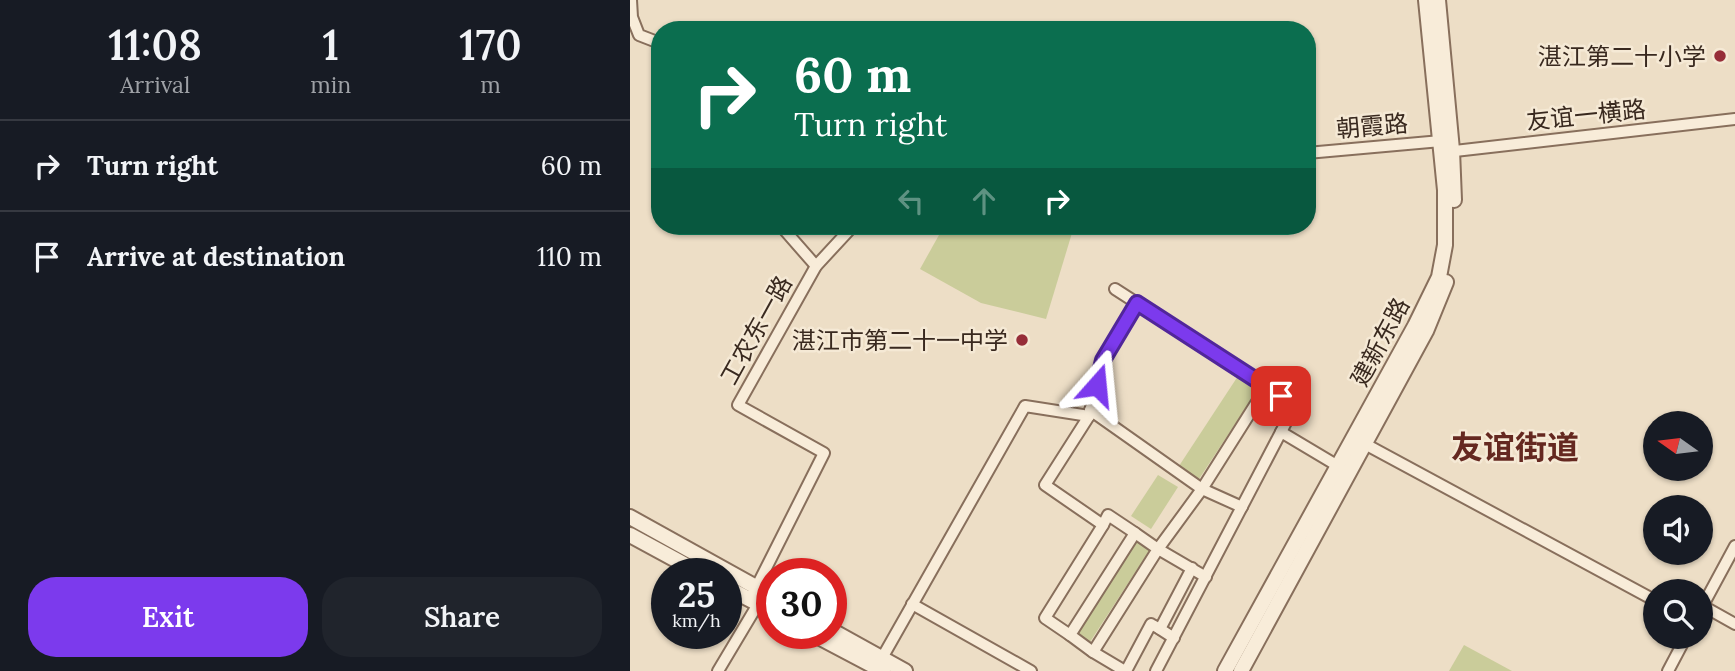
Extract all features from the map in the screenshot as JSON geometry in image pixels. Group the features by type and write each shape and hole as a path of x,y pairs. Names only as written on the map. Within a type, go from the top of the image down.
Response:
{"street":[{"path":"631,0 632,17 639,35 651,40"},
{"name":"建新东路","path":"1241,671 1426,331 1447,280 1453,250 1454,188 1445,148 1426,0"},
{"name":"建新东路","path":"1225,671 1415,326 1438,277 1445,245 1445,148 1438,0"},
{"name":"友谊一横路","path":"1445,148 1735,120"},
{"name":"朝霞路","path":"1316,153 1445,148"},
{"path":"789,235 816,266 845,235"},
{"name":"工农东一路","path":"755,597 824,453 738,405 816,266"},
{"path":"1115,289 1295,405 1157,671"},
{"path":"1103,525 1045,485 1090,413 1103,360 1137,303"},
{"path":"1093,652 1267,386"},
{"path":"883,664 912,604 1025,406 1090,413 1202,489 1242,507"},
{"path":"1281,432 1338,466"},
{"path":"1366,444 1643,594"},
{"path":"1174,638 1151,624 1125,671 1045,618 1108,515 1206,577"},
{"path":"630,517 755,597"},
{"path":"1070,635 1135,533"},
{"path":"630,535 672,558"},
{"path":"1713,587 1735,546"},
{"path":"1160,629 1192,568"},
{"path":"742,593 755,597"},
{"path":"718,671 755,597"},
{"path":"912,604 1031,671"},
{"path":"1713,613 1735,624"},
{"path":"847,640 883,664"},
{"path":"847,649 905,671"},
{"path":"1668,671 1680,649"}],"green space":[{"path":"939,235 1071,235 1046,319 981,303 920,269"},
{"path":"1238,376 1258,389 1199,479 1179,466"},
{"path":"1158,475 1178,487 1151,529 1131,516"},
{"path":"1136,538 1151,548 1088,645 1073,635"},
{"path":"1464,645 1512,671 1449,671"}],"place":[{"name":"湛江第二十小学","path":"1720,56"},
{"name":"湛江市第二十一中学","path":"1022,340"}],"district":[{"name":"友谊街道","path":"1515,447"}],"route":[{"path":"1097,385 1103,360 1137,303 1281,396"}]}
